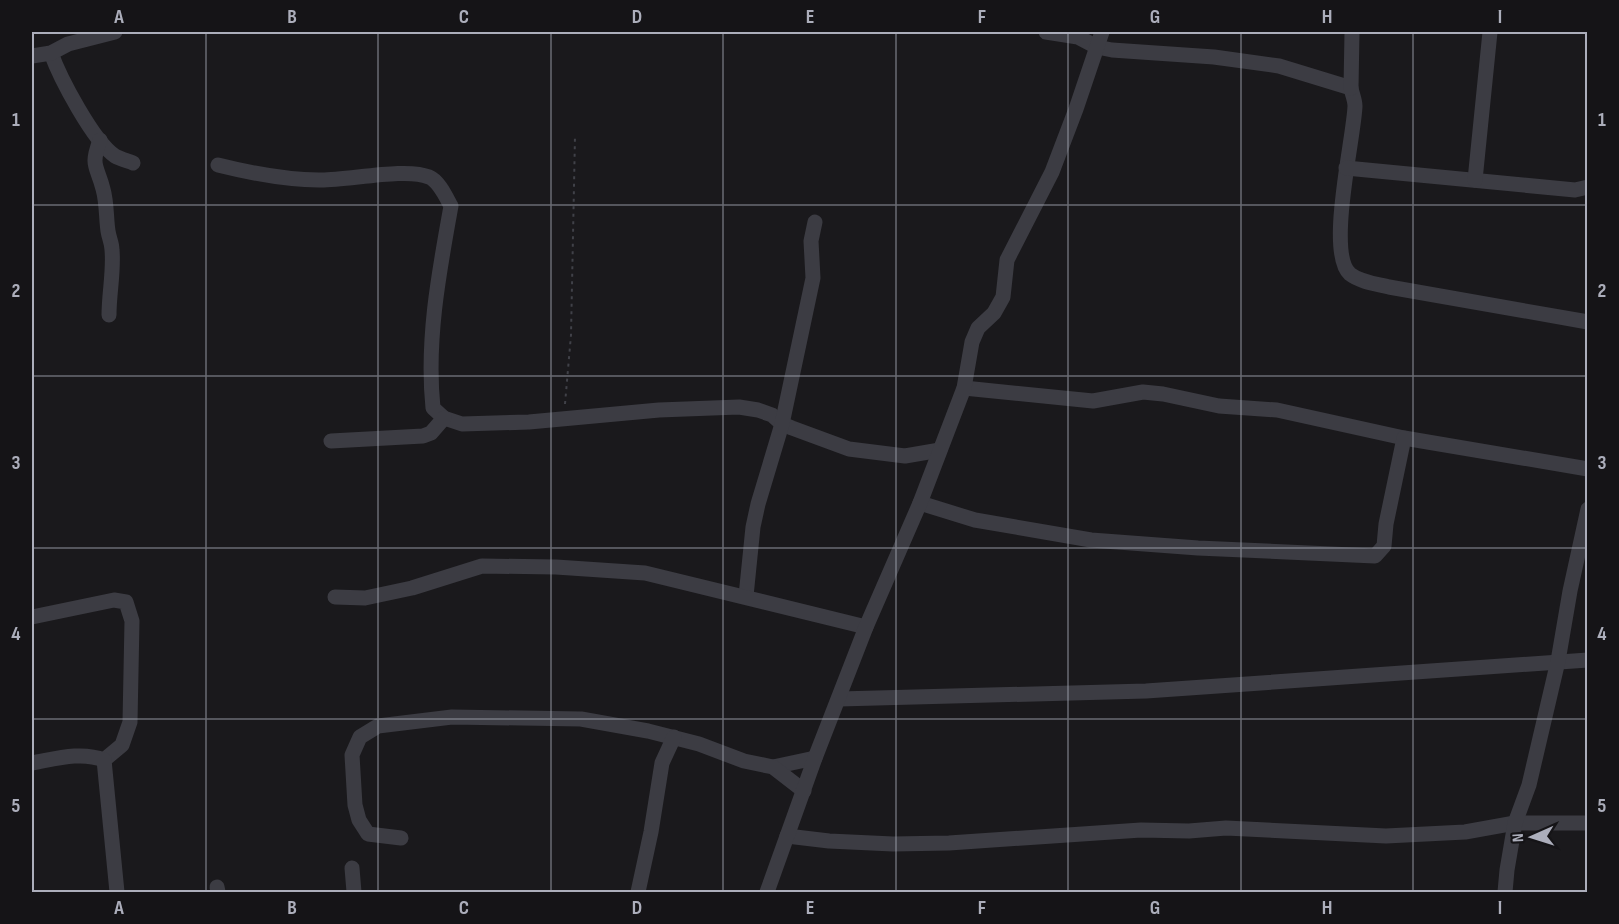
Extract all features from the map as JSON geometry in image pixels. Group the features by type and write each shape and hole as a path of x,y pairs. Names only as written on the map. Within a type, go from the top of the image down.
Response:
{"street":[{"path":"1046,32 1078,37 1096,47 1131,53 1214,57 1279,66 1351,88"},
{"path":"767,892 815,758 866,627 921,503 963,388 972,342 978,328 994,313 1003,297 1007,260 1052,172 1102,32"},
{"path":"1352,32 1351,88 1355,103 1342,190 1341,235 1343,264 1350,273 1360,279 1389,287 1587,322"},
{"path":"1475,180 1490,32"},
{"path":"32,56 51,53 68,44 104,33"},
{"path":"51,53 68,92 100,140 116,156 133,163"},
{"path":"100,140 94,156 94,164 103,188 108,232 112,246 113,267 109,290 109,315"},
{"path":"219,165 241,171 319,180 414,174 431,177 451,206 440,264 434,314 433,408 444,418 462,424 529,422 659,410 739,407 772,415 782,424 849,449 905,456 940,450"},
{"path":"1346,168 1575,190 1587,187"},
{"path":"746,596 756,515 782,424 813,278 811,241 815,222"},
{"path":"963,388 1093,400 1143,392 1163,394 1219,406 1277,410 1404,438 1587,469"},
{"path":"331,441 423,436 431,433 444,418"},
{"path":"921,503 975,520 1091,540 1198,548 1375,556 1384,546 1386,524 1404,438"},
{"path":"1505,892 1515,823 1529,785 1558,661 1587,509"},
{"path":"335,597 365,598 412,588 482,566 519,565 608,569 645,573 866,627"},
{"path":"32,617 114,600 126,602 132,621 130,722 122,745 104,760"},
{"path":"839,699 1146,691 1587,660"},
{"path":"401,838 376,837 368,834 359,820 355,806 352,754 360,737 378,726 452,717 581,719 674,737 744,761 773,767 815,758"},
{"path":"638,892 651,832 662,763 674,737"},
{"path":"32,763 78,755 95,756 104,760"},
{"path":"104,760 117,892"},
{"path":"773,767 804,791"},
{"path":"787,836 829,841 893,844 949,843 1141,830 1189,831 1226,828 1386,836 1465,832 1515,823 1587,823"},
{"path":"352,868 354,892"}],"path":[{"path":"564,419 571,335 575,136"}]}
